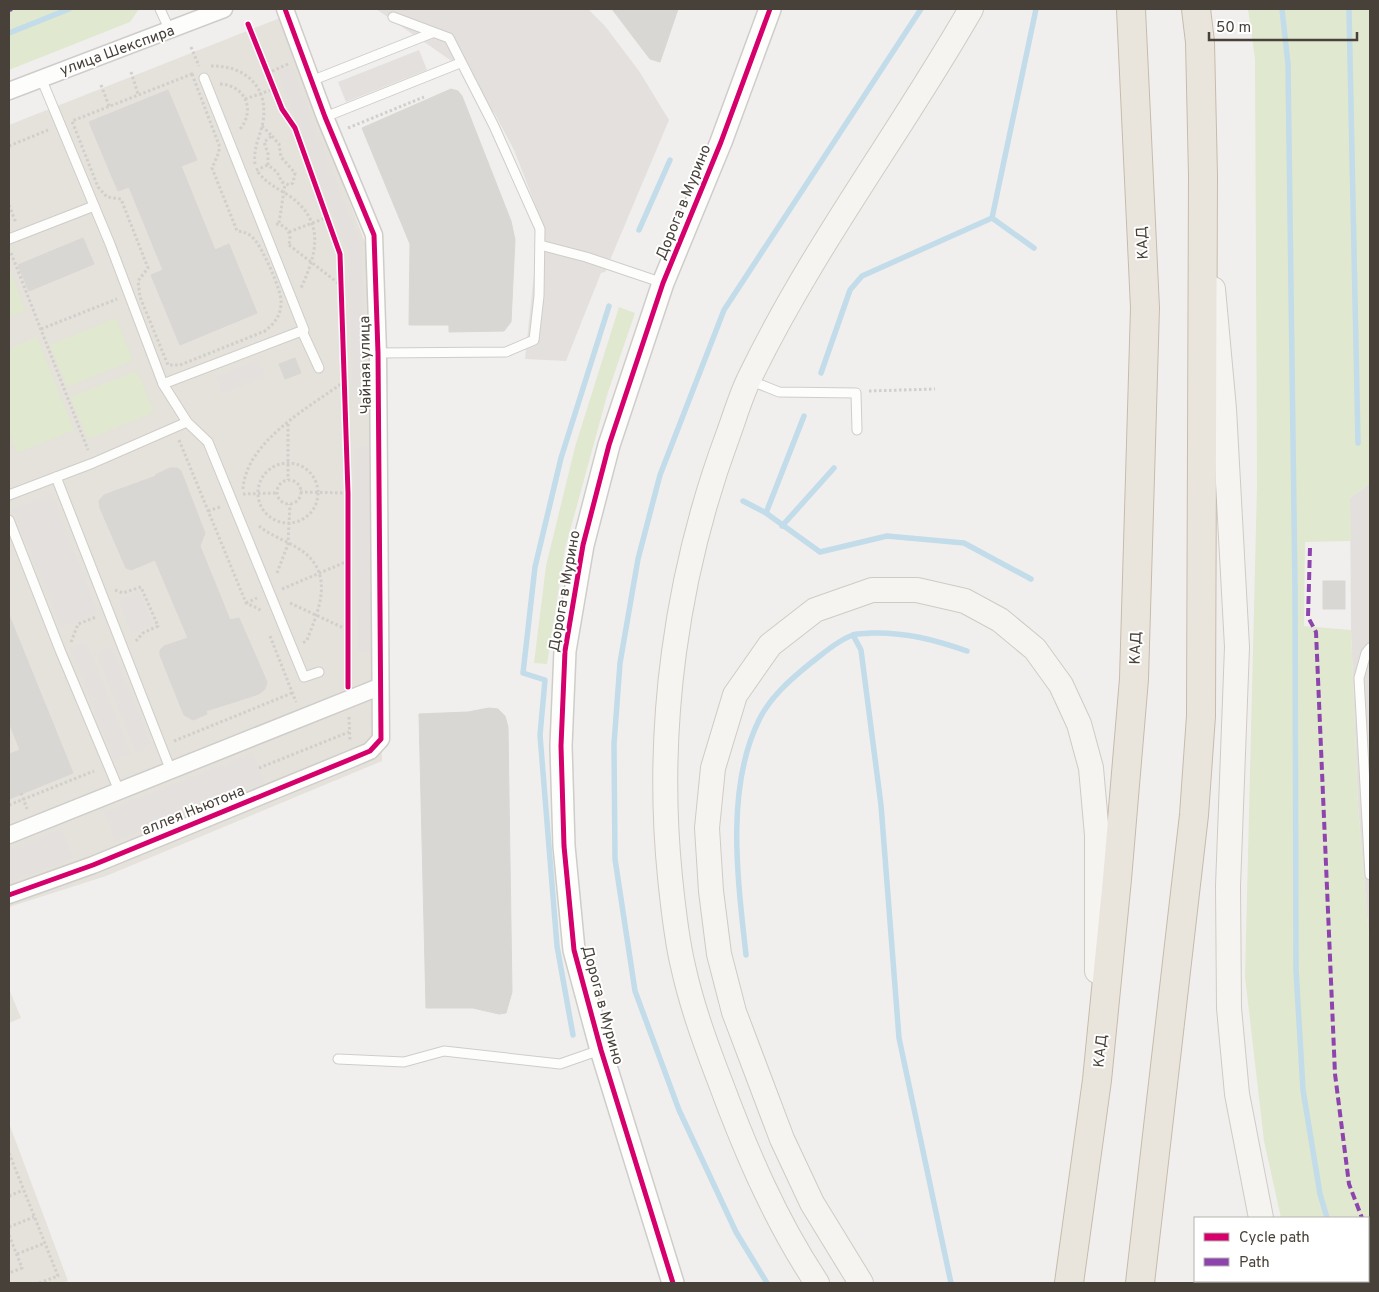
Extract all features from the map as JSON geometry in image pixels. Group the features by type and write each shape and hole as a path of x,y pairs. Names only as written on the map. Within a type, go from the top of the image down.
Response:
{"highway":[{"name":"КАД","path":"1069,1283 1097,1080 1134,680 1145,308 1131,9"},
{"path":"1140,1283 1194,815 1202,716 1203,176 1200,42 1196,9"}],"main road":[{"path":"817,1283 780,1220 747,1154 699,1026 682,964 666,832 665,766 670,683 682,600 697,532 719,458 748,380 798,285 971,9"},
{"path":"1203,176 1224,410 1237,647 1228,886 1229,1008 1237,1094 1262,1217"},
{"path":"861,1283 812,1203 762,1090 734,1012 719,954 711,891 707,828 709,797 714,768 735,695 770,645 815,610 872,590 917,590 965,601 1000,620 1035,649 1061,685 1079,724 1091,768 1098,835 1097,1080"}],"street":[{"name":"улица Шекспира","path":"9,91 224,9"},
{"name":"Чайная улица","path":"285,9 325,117 374,235 378,353 379,687 381,739"},
{"name":"Дорога в Мурино","path":"673,1283 601,1050 574,950 564,846 561,746 565,651 583,545 609,445 663,283 721,142 770,9"},
{"path":"9,836 120,793 379,687"},
{"name":"аллея Ньютона","path":"9,895 93,865 370,751 381,739"}],"lane":[{"path":"160,9 170,31"},
{"path":"378,353 506,352 534,340 540,245 540,229 494,126 460,63 449,38 393,17"},
{"path":"311,81 432,33"},
{"path":"325,117 460,63"},
{"path":"203,74 304,330 302,331 319,368"},
{"path":"41,78 164,384 187,422 208,442 304,678 319,672"},
{"path":"9,240 94,206"},
{"path":"540,245 586,257 663,283"},
{"path":"164,384 302,331"},
{"path":"748,380 778,392 856,393 857,430"},
{"path":"9,495 94,463 187,422"},
{"path":"56,478 171,771"},
{"path":"10,526 120,793"},
{"path":"1370,648 1366,653 1359,678 1370,875"},
{"path":"1361,734 1370,755"},
{"path":"338,1059 404,1062 444,1051 560,1064 601,1050"}],"path":[{"path":"191,47 203,74"},
{"path":"265,64 282,109 295,128 340,254 346,381 348,687"},
{"path":"192,74 219,145 219,152 212,168 237,231 247,233 260,246 282,300 280,313 274,324 265,331 180,366 168,365 139,290 138,281 148,268 121,199 107,197 98,187 72,121 192,74 203,74 211,66 224,66 242,72 253,80 261,93 264,109 262,126 254,154 256,170 273,188 284,193 304,209 316,238 313,262 300,290 292,299"},
{"path":"131,72 138,94"},
{"path":"101,85 110,106"},
{"path":"244,99 274,89"},
{"path":"345,129 424,97"},
{"path":"262,126 279,144 281,157 295,174 294,183 285,184"},
{"path":"9,146 49,130 52,138"},
{"path":"272,136 264,142 268,154 268,164 277,172 285,184 279,223"},
{"path":"256,170 268,164"},
{"path":"9,205 16,223"},
{"path":"289,232 328,216"},
{"path":"9,226 25,220"},
{"path":"289,245 342,286"},
{"path":"19,248 9,250 94,463"},
{"path":"41,329 139,290"},
{"path":"114,291 120,308"},
{"path":"277,493 243,496 244,480 257,451 288,424 346,381"},
{"path":"856,393 881,389 935,389"},
{"path":"288,424 288,480"},
{"path":"171,443 180,440 246,603 259,609 262,617"},
{"path":"80,454 97,447"},
{"path":"288,463 297,464 312,475 319,493 313,510 307,517 290,523 280,522 264,512 258,494 259,484 270,469 288,463"},
{"path":"288,480 296,483 300,492 297,501 290,504 280,500 277,493 281,483 288,480"},
{"path":"300,492 348,493"},
{"path":"270,593 288,544 290,504"},
{"path":"257,524 310,557 320,574 323,591 317,616 307,640 293,650"},
{"path":"246,603 348,561"},
{"path":"112,588 123,593 141,587 148,602 158,626 137,637 135,643"},
{"path":"270,593 348,630"},
{"path":"60,650 70,646 78,624 99,616 106,607"},
{"path":"269,633 298,708"},
{"path":"173,741 292,693"},
{"path":"349,715 351,746"},
{"path":"169,732 176,748"},
{"path":"259,768 349,732"},
{"path":"9,805 94,770"},
{"path":"9,1153 58,1276 40,1283"},
{"path":"9,1196 23,1190"},
{"path":"9,1227 34,1217"},
{"path":"9,1235 22,1268 9,1273"},
{"path":"16,1254 45,1243"}],"shaded area":[{"path":"376,9 588,9 605,26 639,71 669,120 605,272 601,273 566,361 525,359 540,217 514,150 495,114 459,66"},
{"path":"280,18 369,253 382,761 106,876 9,907 9,125"},
{"path":"419,50 427,70 346,102 338,82"},
{"path":"292,67 361,246 368,396 353,396 348,251 278,72"},
{"path":"258,360 265,376 222,394 216,377"},
{"path":"369,446 374,653 358,653 353,447"},
{"path":"1370,483 1370,951 1358,806 1351,630 1350,498"},
{"path":"51,493 98,613 61,628 13,508"},
{"path":"139,591 153,625 132,634 119,600"},
{"path":"86,642 131,754 115,760 70,648"},
{"path":"112,647 151,745 135,751 97,653"},
{"path":"253,753 264,782 115,841 104,812"},
{"path":"61,829 73,858 9,883 9,850"},
{"path":"9,989 21,1018 9,1023"},
{"path":"10,1126 68,1281 61,1283 9,1283"}],"green space":[{"path":"9,9 139,9 130,22 9,70"},
{"path":"1248,9 1370,9 1370,483 1350,498 1351,541 1305,542 1304,626 1351,630 1358,806 1370,951 1370,1283 1300,1282 1369,1282 1369,1217 1281,1217 1264,1141 1245,977 1257,485 1255,59"},
{"path":"9,267 25,311 9,317"},
{"path":"619,307 635,313 608,392 565,549 547,664 534,663 546,566 575,447"},
{"path":"116,318 133,360 67,387 50,345"},
{"path":"37,337 74,430 17,453 9,432 9,349"},
{"path":"137,371 154,412 88,439 70,397"}],"building":[{"path":"612,9 678,9 660,62 650,59"},
{"path":"451,89 458,91 462,96 511,221 515,240 511,322 504,331 449,332 449,325 409,325 410,244 362,128"},
{"path":"168,90 197,160 181,166 215,250 229,244 257,313 180,345 151,275 163,270 129,187 118,191 89,122"},
{"path":"83,238 94,264 29,291 18,265"},
{"path":"295,358 301,373 285,379 279,364"},
{"path":"170,468 177,468 181,471 205,533 200,546 230,620 239,618 267,682 265,689 259,694 206,711 207,714 193,720 184,715 160,655 160,650 164,646 188,638 155,560 131,570 126,568 100,508 99,501 104,495 156,476"},
{"path":"1323,581 1345,581 1345,609 1323,609"},
{"path":"9,615 73,773 9,799 9,754 20,750 9,722"},
{"path":"489,708 498,709 505,716 508,727 512,992 506,1013 499,1014 473,1008 426,1008 419,714 468,712"}],"waterway":[{"path":"9,33 69,9"},
{"path":"767,1283 736,1232 679,1110 635,991 615,859 614,744 620,663 638,559 660,475 724,310 921,9"},
{"path":"992,218 1036,9"},
{"path":"1282,9 1288,64 1295,588 1296,970 1303,1090 1320,1194 1327,1217"},
{"path":"1349,9 1358,443"},
{"path":"639,230 670,160"},
{"path":"821,373 850,290 862,276 992,218 1034,248"},
{"path":"573,1035 557,946 540,735 545,680 523,673 535,567 561,458 609,306"},
{"path":"766,513 804,416"},
{"path":"782,526 834,468"},
{"path":"743,501 766,513 820,552 887,536 964,543 1031,579"},
{"path":"746,955 738,866 738,805 748,747 759,720 769,703 789,681 812,662 837,643 855,634 884,633 908,635 967,651"},
{"path":"853,635 861,650 881,805 899,1038 951,1283"}],"marked path":[{"path":"1310,548 1308,617 1316,632 1335,1074 1349,1184 1362,1217"}],"cycle path":[{"path":"9,895 93,865 351,759 370,751 381,739 378,353 374,235 325,117 285,9"},
{"path":"673,1283 601,1050 574,950 564,846 561,746 565,651 583,545 609,445 663,283 721,142 770,9"},
{"path":"248,24 282,109 295,128 340,254 348,493 348,687"}]}
